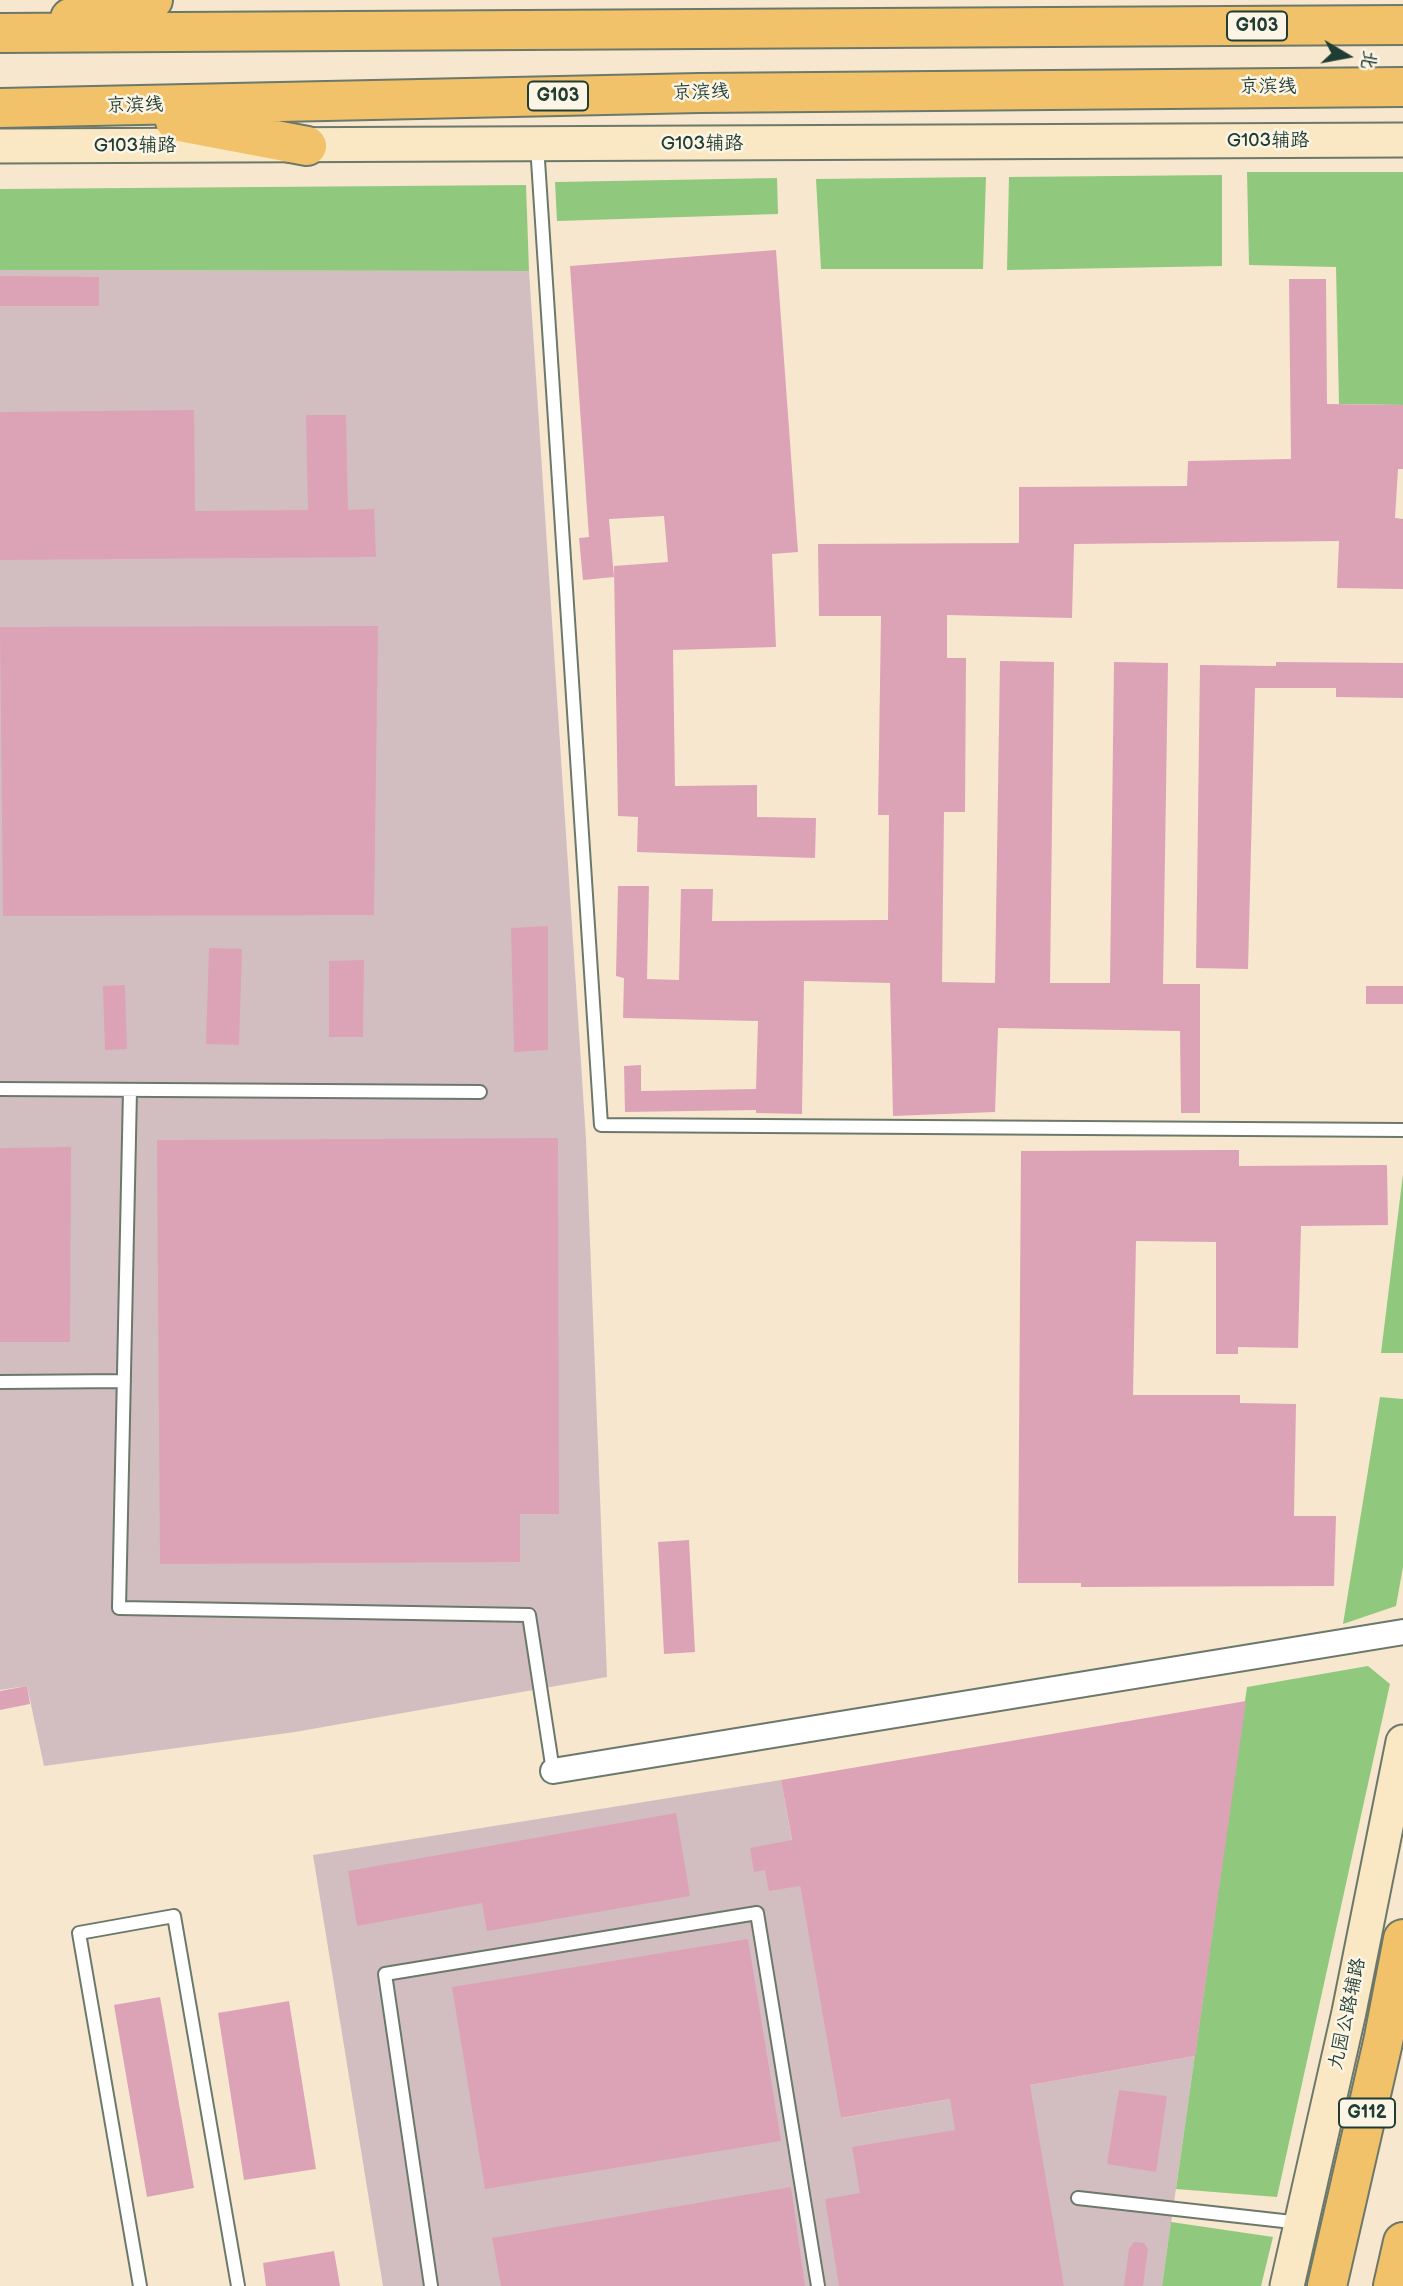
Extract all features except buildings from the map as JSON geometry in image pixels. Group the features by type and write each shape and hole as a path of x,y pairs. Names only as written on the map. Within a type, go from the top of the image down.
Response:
{"highway":[{"path":"0,33 153,0"},
{"name":"G103","path":"0,33 1403,25"},
{"name":"京滨线","path":"0,108 1117,87 1403,86"},
{"path":"100,107 307,146"},
{"name":"G112","path":"1327,2286 1383,2042 1403,1938"},
{"path":"1393,2286 1403,2242"}],"street":[{"name":"G103辅路","path":"0,146 1403,140"},
{"path":"553,1771 1403,1632"},
{"name":"九园公路辅路","path":"1287,2286 1349,2012 1403,1742"}],"lane":[{"path":"537,145 601,1125 1403,1130"},
{"path":"0,1089 480,1092"},
{"path":"130,1090 119,1608 529,1615 553,1771"},
{"path":"0,1382 124,1381"},
{"path":"431,2286 385,1974 757,1913 818,2286"},
{"path":"140,2286 79,1933 174,1916 237,2286"},
{"path":"1078,2198 1301,2223"}],"shaded area":[{"path":"0,270 529,271 586,1139 607,1677 295,1732 44,1766 27,1686 0,1690"},
{"path":"781,1780 842,2118 1195,2056 1162,2286 383,2286 313,1855"}],"green space":[{"path":"1247,172 1403,172 1403,405 1339,404 1336,267 1249,265"},
{"path":"1222,175 1222,266 1007,270 1009,177"},
{"path":"986,177 983,269 821,269 816,179"},
{"path":"777,178 778,214 557,221 555,182"},
{"path":"526,185 529,271 0,270 0,189"},
{"path":"1403,1174 1403,1353 1381,1353"},
{"path":"1380,1397 1403,1399 1403,1567 1396,1606 1343,1624"},
{"path":"1368,1666 1390,1684 1277,2197 1176,2189 1247,1687"},
{"path":"1171,2222 1273,2237 1261,2286 1162,2286"}]}
